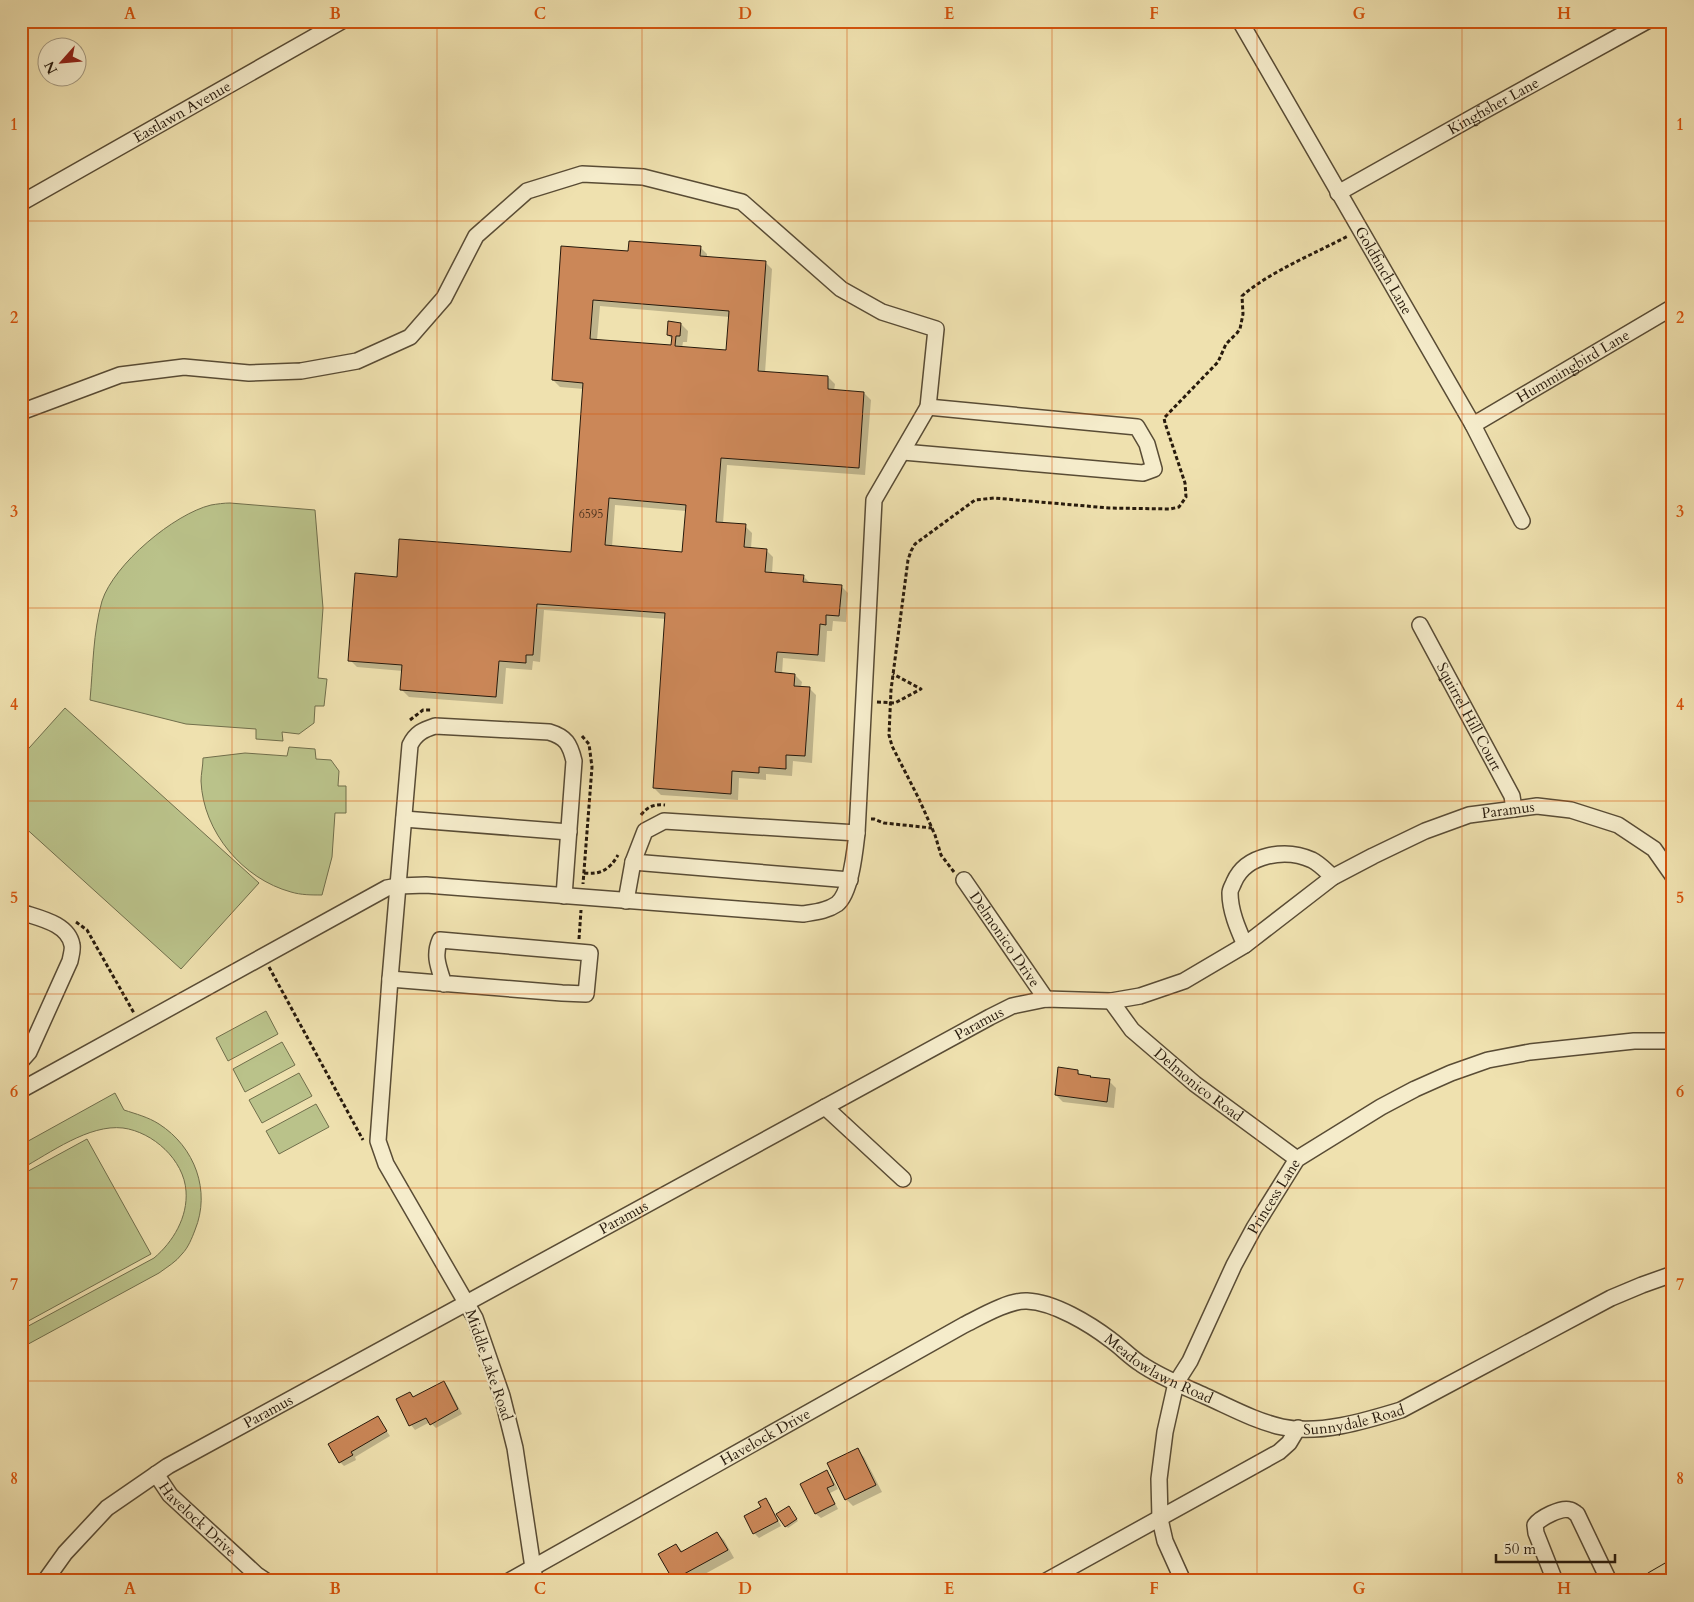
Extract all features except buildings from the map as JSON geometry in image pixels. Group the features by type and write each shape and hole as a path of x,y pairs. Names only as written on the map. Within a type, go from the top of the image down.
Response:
{"main road":[{"path":"1654,1581 1673,1570"}],"street":[{"name":"Eastlawn Avenue","path":"21,203 342,21"},
{"name":"Goldfinch Lane","path":"1240,21 1338,194 1473,425 1522,521"},
{"name":"Kingfisher Lane","path":"1338,194 1647,21"},
{"path":"21,412 120,375 184,367 249,373 301,371 358,361 410,337 444,298 476,236 527,191 582,174 643,177 742,202 840,289 882,312 936,329 928,407 874,500 857,833 850,880 839,902 825,910 803,914 426,885 387,888 263,957 23,1085"},
{"name":"Hummingbird Lane","path":"1473,425 1673,307"},
{"path":"903,452 1143,473 1154,469 1147,444 1137,427 928,407"},
{"name":"Squirrel Hill Court","path":"1420,625 1512,796 1514,809"},
{"path":"372,1144 390,979 410,745 415,736 423,730 436,726 549,732 561,735 570,746 574,761 564,896"},
{"name":"Paramus","path":"45,1581 64,1552 106,1508 156,1474 990,1016 1012,1006 1046,999 1111,1001 1140,996 1184,981 1245,945 1333,878 1425,831 1469,815 1537,806 1571,810 1618,825 1654,849 1673,876"},
{"path":"404,820 569,832"},
{"path":"626,901 633,862 645,831 664,821 857,833"},
{"path":"1245,945 1235,924 1230,891 1238,873 1254,860 1275,854 1296,855 1313,861 1333,878"},
{"path":"633,862 850,880"},
{"name":"Delmonico Drive","path":"964,880 1046,999"},
{"path":"21,912 64,929 72,944 70,960 29,1052 21,1061"},
{"path":"390,979 444,984 586,994 590,953 440,940 436,949 436,961 444,984"},
{"name":"Delmonico Road","path":"1111,1001 1132,1030 1194,1084 1297,1158"},
{"name":"Princess Lane","path":"1183,1581 1165,1541 1160,1519 1159,1479 1165,1432 1176,1383 1190,1361 1234,1265 1254,1228 1297,1158 1415,1089 1451,1073 1488,1060 1530,1052 1634,1041 1673,1041"},
{"path":"825,1107 903,1179"},
{"name":"Middle Lake Road","path":"372,1144 386,1164 476,1318 502,1396 515,1448 534,1574"},
{"name":"Sunnydale Road","path":"1046,1581 1279,1452 1289,1443 1298,1428 1312,1429 1368,1420 1401,1410 1611,1298 1673,1274"},
{"name":"Meadowlawn Road","path":"1025,1300 1045,1303 1063,1310 1111,1340 1140,1364 1176,1383 1245,1414 1282,1427 1298,1428"},
{"name":"Havelock Drive","path":"509,1581 534,1574 964,1325 997,1308 1025,1300"},
{"name":"Havelock Drive","path":"156,1474 170,1495 266,1581"},
{"path":"1555,1581 1536,1534 1535,1525 1546,1516 1565,1510 1571,1510 1577,1514 1609,1581"}],"path":[{"path":"964,880 956,874 941,855 935,835 892,746 889,735 893,674 910,551 915,544 967,506 982,498 1060,502 1109,508 1170,509 1179,507 1186,497 1185,483 1164,424 1164,418 1218,362 1226,344 1238,333 1243,314 1242,296 1251,288 1290,266 1360,230"},
{"path":"864,700 890,704 921,689 893,674"},
{"path":"263,957 354,1125 372,1144"},
{"path":"354,1125 362,1121"}],"green space":[{"path":"230,503 315,510 323,608 318,678 327,679 324,706 315,706 314,723 299,734 282,732 283,741 256,739 256,729 186,724 90,700 99,613 102,601 119,572 147,542 180,519 196,510 211,505"},
{"path":"65,708 259,883 181,969 21,824 21,757"},
{"path":"289,747 315,749 316,759 331,760 339,771 338,786 346,786 346,813 335,813 332,857 322,895 299,894 273,886 242,865 218,835 209,818 203,800 201,781 203,758 245,753 287,756"},
{"path":"266,1011 278,1034 228,1061 216,1038"},
{"path":"282,1042 295,1065 245,1092 233,1069"},
{"path":"299,1073 312,1096 262,1123 249,1100"},
{"path":"115,1093 124,1110 159,1124 172,1134 190,1157 197,1171 200,1185 200,1215 195,1230 190,1243 180,1257 159,1273 21,1348 21,1330 154,1258 173,1237 182,1219 185,1210 186,1191 180,1169 165,1149 145,1135 134,1131 123,1128 97,1130 70,1141 21,1169 21,1145"},
{"path":"316,1104 329,1127 279,1154 266,1131"},
{"path":"87,1139 151,1254 21,1325 21,1175"}]}
